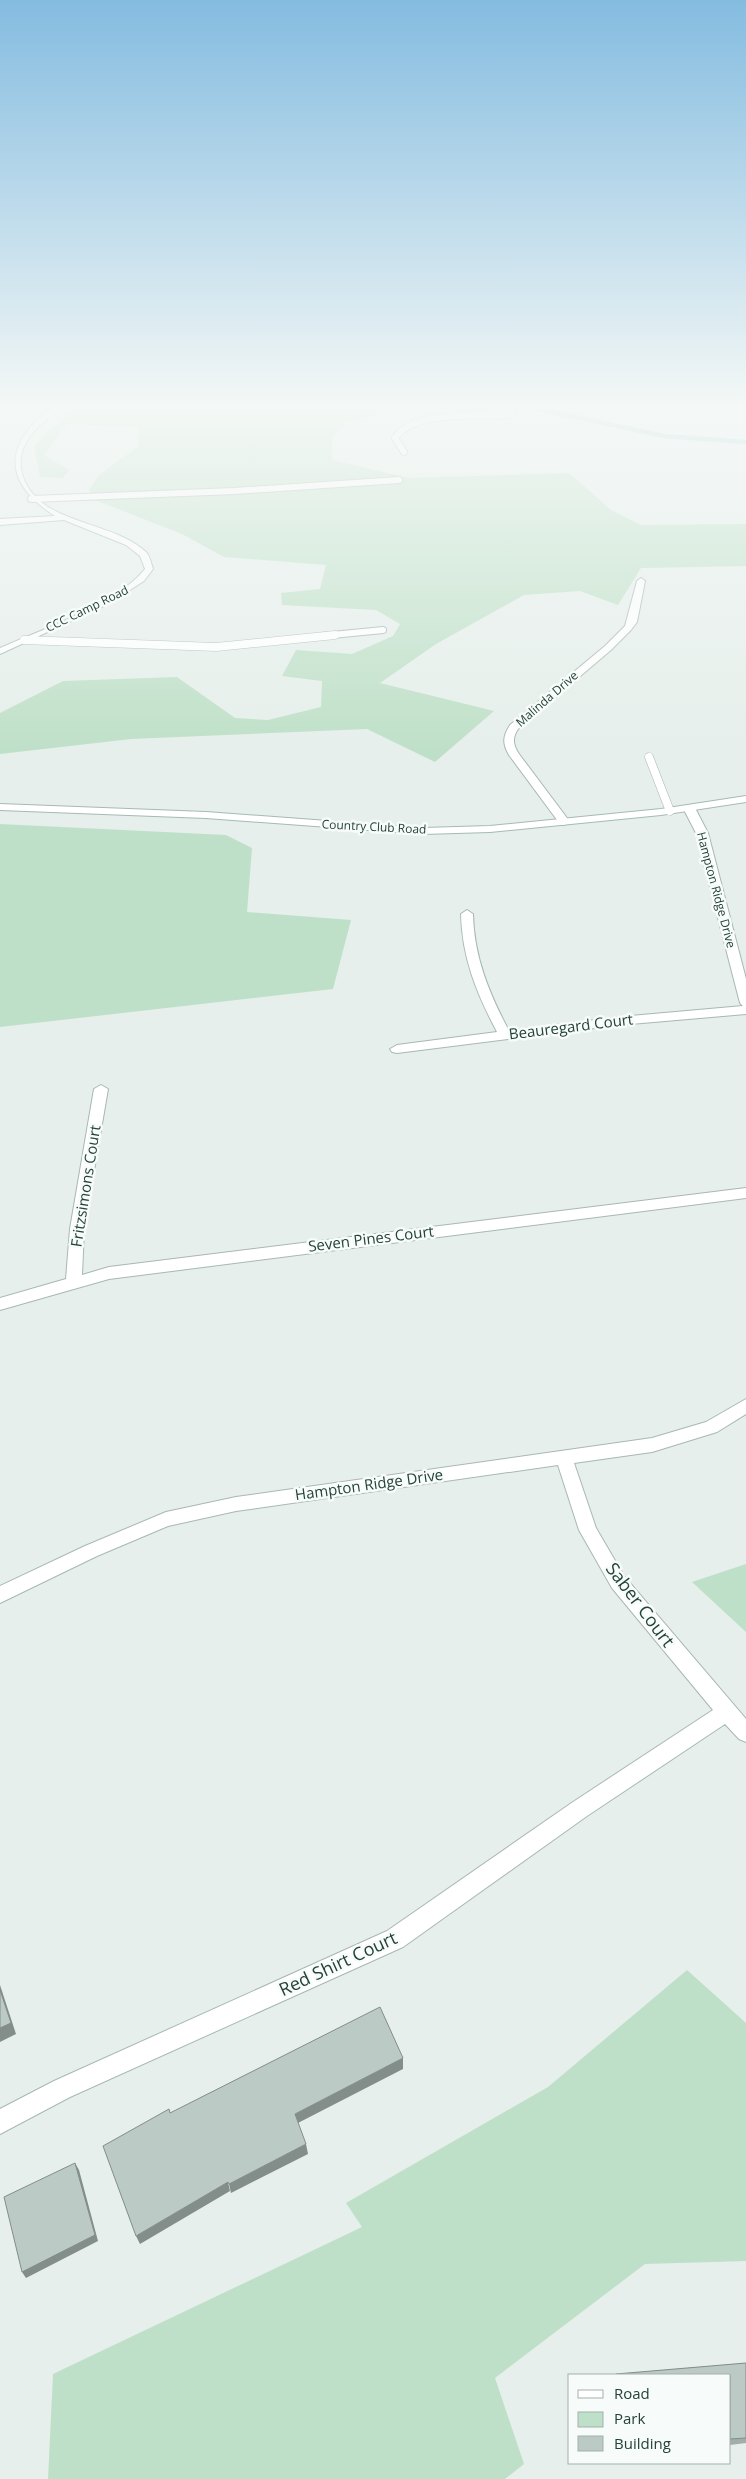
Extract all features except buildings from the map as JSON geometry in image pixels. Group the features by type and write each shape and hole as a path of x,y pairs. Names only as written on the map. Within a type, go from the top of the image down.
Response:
{"street":[{"path":"0,522 39,520"},
{"name":"CCC Camp Road","path":"0,651 125,592 144,577 149,569 146,557 132,546 71,520"},
{"name":"Malinda Drive","path":"564,822 514,755 508,744 508,735 514,727 608,648 628,628 632,622 642,581"},
{"name":"Country Club Road","path":"0,808 67,808 206,815 423,831 490,829 564,822 670,811 746,799"},
{"name":"Hampton Ridge Drive","path":"689,808 702,833 746,1003"},
{"path":"467,914 467,933 476,976 481,990 506,1035"},
{"name":"Beauregard Court","path":"397,1049 618,1021 746,1010"},
{"name":"Fritzsimons Court","path":"74,1282 77,1229 101,1090"},
{"name":"Seven Pines Court","path":"0,1304 109,1273 746,1193"},
{"name":"Hampton Ridge Drive","path":"0,1595 91,1551 166,1519 236,1504 652,1445 711,1427 746,1406"},
{"name":"Saber Court","path":"564,1458 588,1530 618,1582 726,1712 746,1733"},
{"name":"Red Shirt Court","path":"0,2122 62,2089 395,1939 580,1809 726,1712"}],"lane":[{"path":"24,640 216,647 384,630"},
{"path":"649,757 670,811"}],"green space":[{"path":"145,520 630,520 641,525 746,524 746,566 641,568 618,605 580,591 524,595 436,644 380,683 494,711 435,762 367,729 131,739 0,754 0,713 63,681 177,677 235,718 268,720 321,707 322,681 282,676 296,650 352,654 393,636 400,624 376,610 282,605 281,593 320,589 326,565 224,557 182,534"},
{"path":"0,824 226,835 252,848 247,912 351,920 333,989 0,1027"},
{"path":"746,1564 746,1632 692,1582"},
{"path":"687,1970 746,2023 746,2261 645,2264 495,2378 524,2464 505,2479 48,2479 53,2374 362,2227 346,2203 548,2087"}]}
